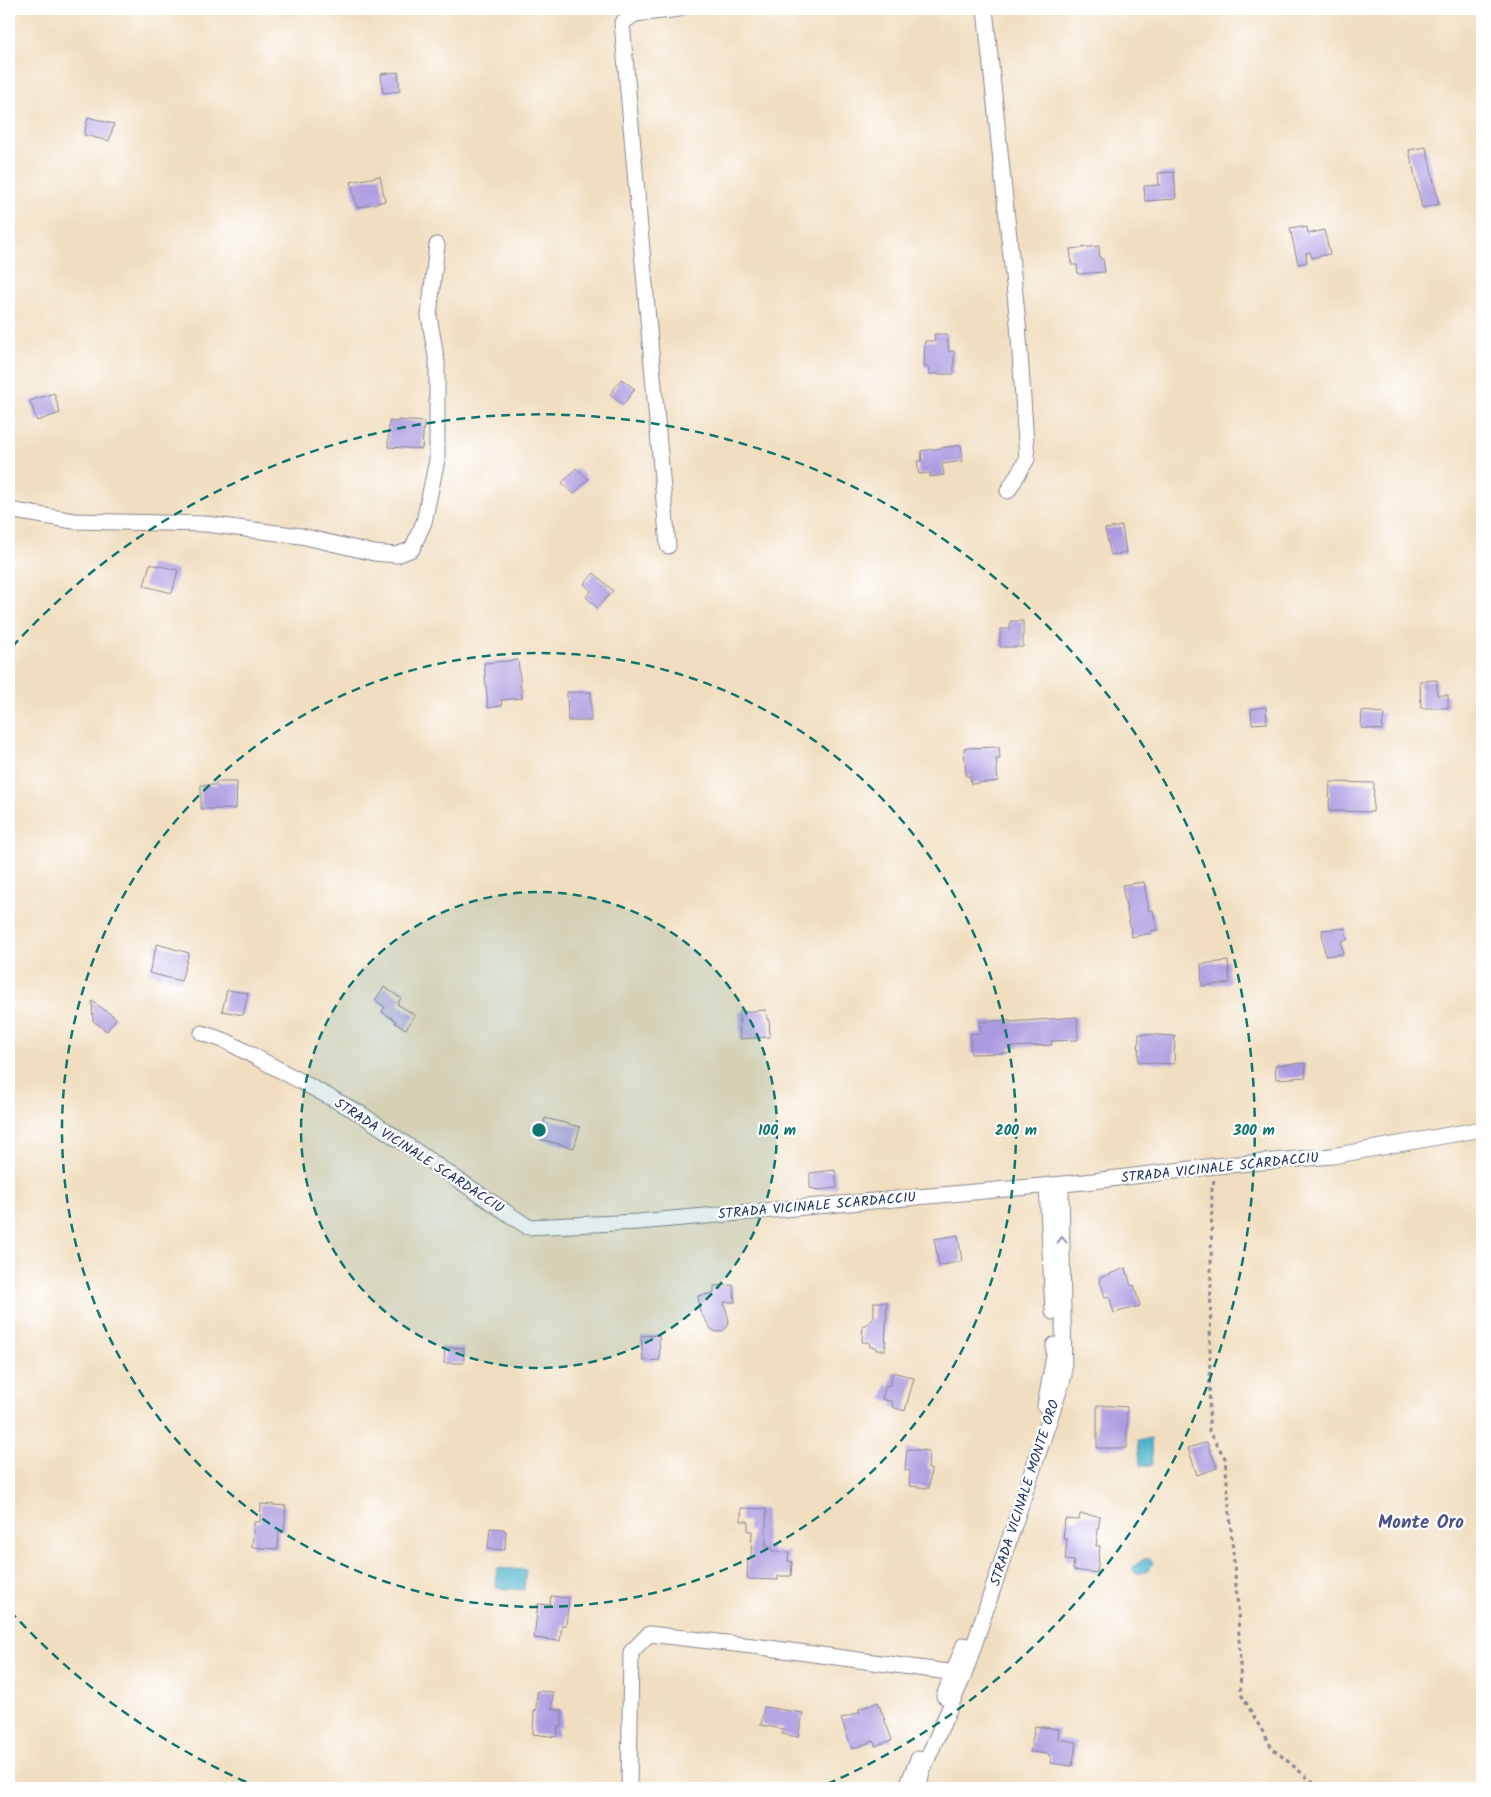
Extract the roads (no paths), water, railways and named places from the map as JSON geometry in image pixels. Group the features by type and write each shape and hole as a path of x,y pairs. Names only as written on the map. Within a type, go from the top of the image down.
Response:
{"street":[{"path":"668,546 622,23 634,14 679,9"},
{"path":"985,9 1018,323 1026,459 1008,491"},
{"path":"9,510 74,522 206,524 301,536 374,553 397,555 412,549 424,522 437,460 437,362 429,316 437,245"},
{"name":"STRADA VICINALE SCARDACCIU","path":"202,1033 226,1041 361,1114 528,1227 638,1222 1054,1185 1216,1166 1332,1156 1482,1129"},
{"name":"STRADA VICINALE MONTE ORO","path":"919,1788 922,1771 959,1674 1064,1376 1054,1185"},
{"path":"629,1788 631,1652 649,1634 959,1674"},
{"name":"STRADA VICINALE MONTE ORO","path":"906,1788 959,1674"}],"water":[{"path":"1151,1439 1152,1465 1140,1465 1138,1440"},
{"path":"1150,1558 1153,1563 1146,1571 1135,1573 1134,1566 1144,1559"},
{"path":"497,1568 526,1570 524,1590 496,1588"}],"district":[{"name":"Monte Oro","path":"1421,1523"}]}
